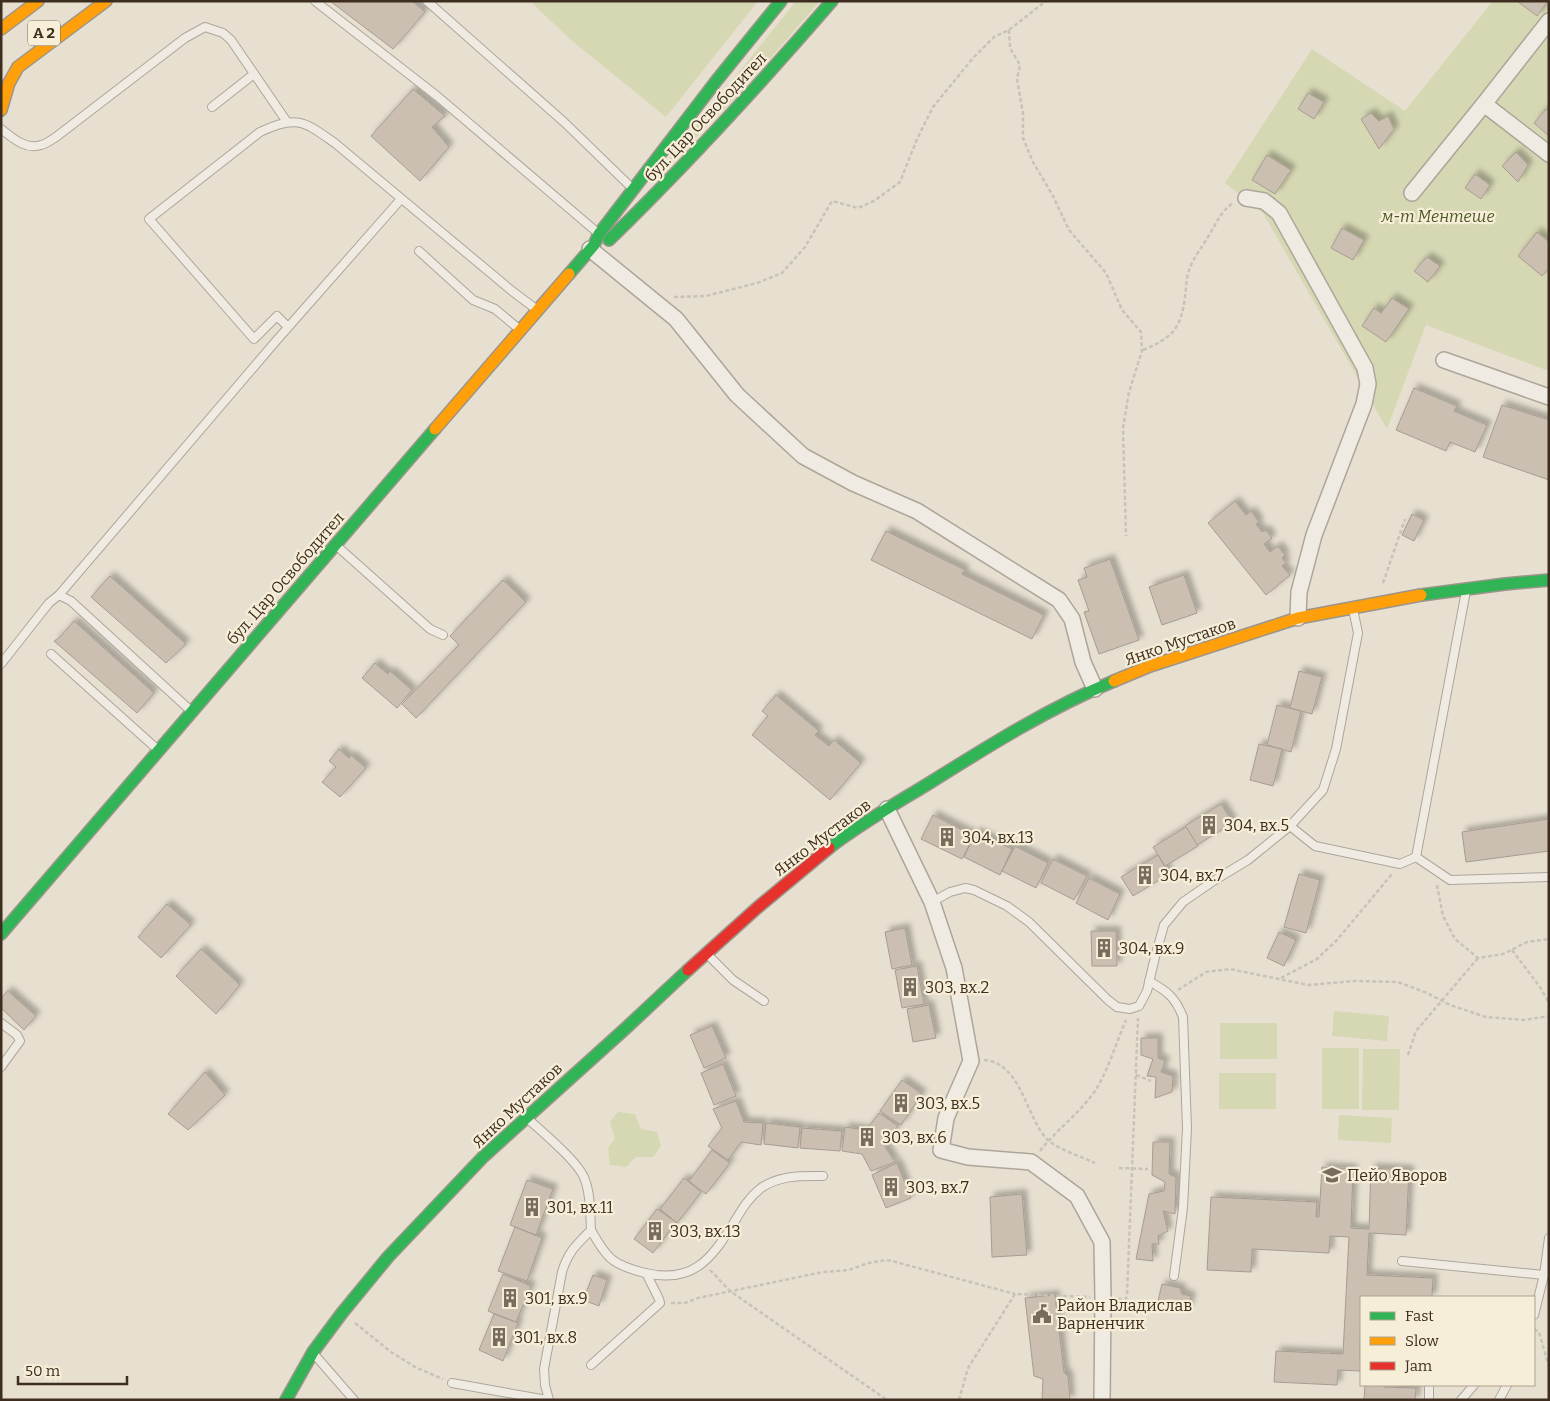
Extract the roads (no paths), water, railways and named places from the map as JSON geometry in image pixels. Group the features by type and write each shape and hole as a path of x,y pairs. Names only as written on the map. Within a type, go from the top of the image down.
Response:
{"main road":[{"name":"A 2","path":"1,29 38,1"},
{"name":"A 2","path":"9,60 87,1"},
{"path":"1,110 6,86 18,67 106,1"},
{"name":"бул. Цар Освободител","path":"1,934 538,310 594,242 717,80 781,1"},
{"name":"бул. Цар Освободител","path":"594,242 610,240 768,75 832,1"},
{"name":"Янко Мустаков","path":"286,1400 313,1352 388,1256 483,1157 626,1028 705,953 841,839 887,809 1016,729 1095,689 1150,666 1298,618 1352,607 1466,589 1549,580"}],"street":[{"path":"1412,193 1549,21"},
{"path":"1484,104 1549,154"},
{"path":"1246,198 1264,202 1279,213 1365,368 1368,384 1364,404 1314,535 1299,592 1298,618"},
{"path":"594,242 676,319 737,395 803,456 853,483 917,511 1059,600 1072,619 1083,662 1095,689"},
{"path":"1444,360 1549,398"},
{"path":"887,809 932,902 954,968 971,1061 946,1118 941,1150 968,1157 1031,1162 1077,1196 1102,1242 1102,1400"}],"lane":[{"path":"315,1 436,96 594,242"},
{"path":"427,1 564,122 633,190"},
{"path":"1,129 24,145 41,146 56,137 185,38 205,27 223,33 231,40 287,122"},
{"path":"212,107 254,74"},
{"path":"288,327 277,316 254,339 150,219 260,132 287,122 305,124 336,144 512,291 538,310"},
{"path":"1,664 49,602 60,595 288,327 401,199"},
{"path":"419,251 472,300 495,309 520,330"},
{"path":"335,544 430,629 443,635"},
{"path":"1416,857 1466,589"},
{"path":"60,595 71,601 192,712"},
{"path":"932,902 950,892 965,888 974,890 1007,906 1029,922 1117,1007 1130,1009 1138,1006 1147,991 1164,925 1183,902 1248,860 1290,826 1323,790 1336,749 1358,633 1352,607"},
{"path":"52,654 159,750"},
{"path":"1290,826 1315,846 1400,864 1416,857"},
{"path":"1416,857 1450,880 1549,878"},
{"path":"705,953 733,980 764,1002"},
{"path":"1149,981 1171,995 1178,1004 1183,1017 1187,1128 1183,1208 1174,1276"},
{"path":"1,1023 17,1034 20,1041 1,1067"},
{"path":"526,1117 579,1168 585,1180 589,1200 591,1230 603,1252 610,1259 630,1268 661,1276 681,1274 693,1270 704,1263 720,1246 742,1208 762,1188 777,1179 797,1176 823,1176"},
{"path":"452,1383 548,1400 544,1369 562,1272 566,1258 591,1230"},
{"path":"1535,1311 1544,1275 1549,1238"},
{"path":"1402,1260 1544,1275"},
{"path":"591,1365 660,1303 646,1273"},
{"path":"313,1352 354,1400"},
{"path":"1429,1386 1429,1400"},
{"path":"1461,1400 1473,1386"},
{"path":"1499,1400 1506,1386"}],"place":[{"name":"304, вх.5","path":"1209,825"},
{"name":"304, вх.13","path":"947,837"},
{"name":"304, вх.7","path":"1145,875"},
{"name":"304, вх.9","path":"1104,948"},
{"name":"303, вх.2","path":"910,987"},
{"name":"303, вх.5","path":"901,1103"},
{"name":"303, вх.6","path":"867,1137"},
{"name":"Пейо Яворов","path":"1332,1175"},
{"name":"303, вх.7","path":"891,1187"},
{"name":"301, вх.11","path":"532,1207"},
{"name":"303, вх.13","path":"655,1231"},
{"name":"301, вх.9","path":"510,1298"},
{"name":"Район Владислав Варненчик","path":"1042,1314"},
{"name":"301, вх.8","path":"499,1337"}],"park label":[{"name":"м-т Ментeше","path":"1438,216"}]}
